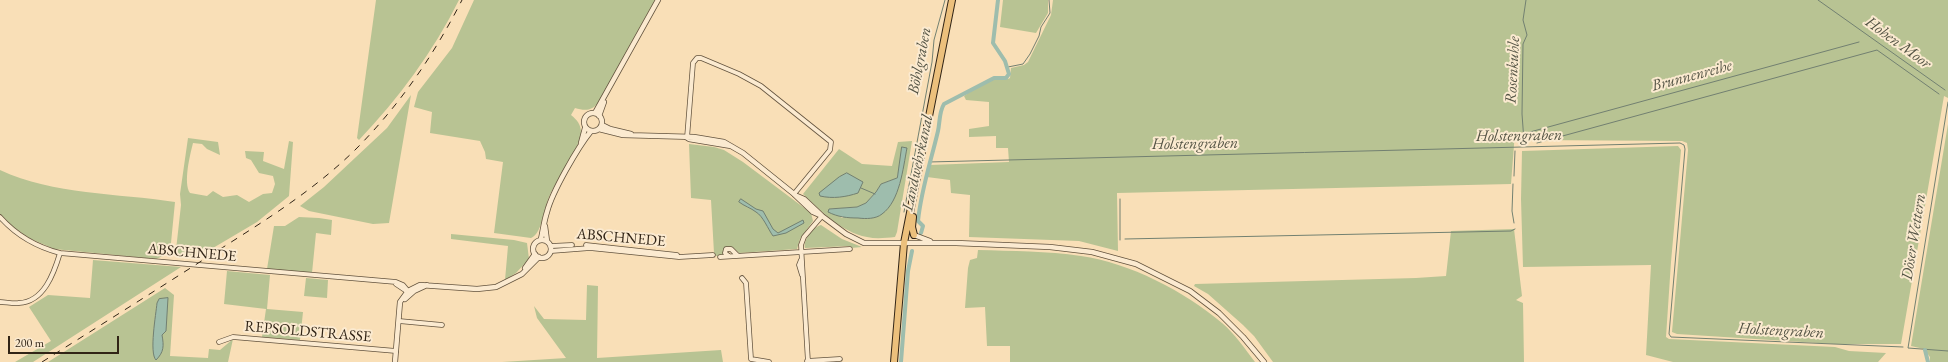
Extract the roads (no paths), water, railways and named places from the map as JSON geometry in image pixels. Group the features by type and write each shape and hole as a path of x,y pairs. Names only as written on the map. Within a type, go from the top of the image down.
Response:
{"main road":[{"path":"894,362 904,243 952,0"},
{"path":"913,195 912,223 914,234"}],"street":[{"path":"600,127 597,114 658,0"},
{"path":"687,138 694,63 697,58 702,58 742,75 761,86 831,142 830,150 794,194"},
{"path":"580,147 585,128 585,117 590,113 597,114"},
{"path":"519,276 534,254 533,246 541,239 553,196 580,147 591,131 600,127 617,134 687,138 694,141 731,146 743,153 794,194 813,212 822,216 846,234 864,243 933,242 1023,245 1082,250 1111,256 1136,264 1167,278 1190,291 1219,313 1243,336 1264,362"},
{"path":"585,128 591,131"},
{"path":"822,216 804,237 801,250 801,260 799,264 802,275 807,362 840,359"},
{"name":"ABSCHNEDE","path":"0,217 23,237 42,247 60,253 392,282 404,291 409,292"},
{"path":"395,362 400,301 409,292 427,285 484,289 502,285 519,276 539,257 548,256 551,248 547,241 545,221"},
{"path":"914,234 933,242"},
{"path":"541,239 547,241"},
{"name":"ABSCHNEDE","path":"551,248 590,248 658,256 713,255"},
{"path":"729,256 725,253 726,249 731,249 736,255"},
{"path":"720,257 801,250 850,249"},
{"path":"0,302 19,303 37,297 47,285 60,253"},
{"path":"534,254 539,257"},
{"path":"742,278 746,283 751,359 769,362"},
{"path":"399,321 442,325"},
{"name":"REPSOLDSTRASSE","path":"219,342 233,337 396,351"}],"waterway":[{"name":"Böhlgraben","path":"904,212 932,62 934,40 945,0"},
{"name":"Landwehrkanal","path":"921,233 923,226 918,221 921,198 938,131 941,110 944,104 994,78 1006,78 1009,74 1005,61 993,43 998,0"},
{"path":"1008,67 1023,64 1030,54 1039,36 1041,27 1050,13 1049,0"},
{"name":"Rosenkuhle","path":"1524,141 1522,114 1523,44 1527,35 1523,20 1526,0"},
{"name":"Hohen Moor","path":"1818,0 1945,90"},
{"name":"Brunnenreihe","path":"1530,132 1859,42"},
{"path":"1537,143 1877,50 1939,94"},
{"name":"Döser Wettern","path":"1948,102 1908,348 1948,351"},
{"name":"Holstengraben","path":"929,162 1680,143 1684,145 1685,149 1669,334 1671,337 1903,347"},
{"path":"1514,176 1515,151"},
{"path":"1513,184 1512,211 1514,223"},
{"path":"861,188 875,194"},
{"path":"1120,199 1120,240"},
{"path":"1125,239 1511,231 1515,229"},
{"name":"Landwehrkanal","path":"901,362 908,271 912,251"},
{"name":"Döser Wettern","path":"1925,350 1928,362"}],"railway":[{"path":"42,362 263,222 320,181 338,166 371,133 401,98 440,40 462,0"}]}
